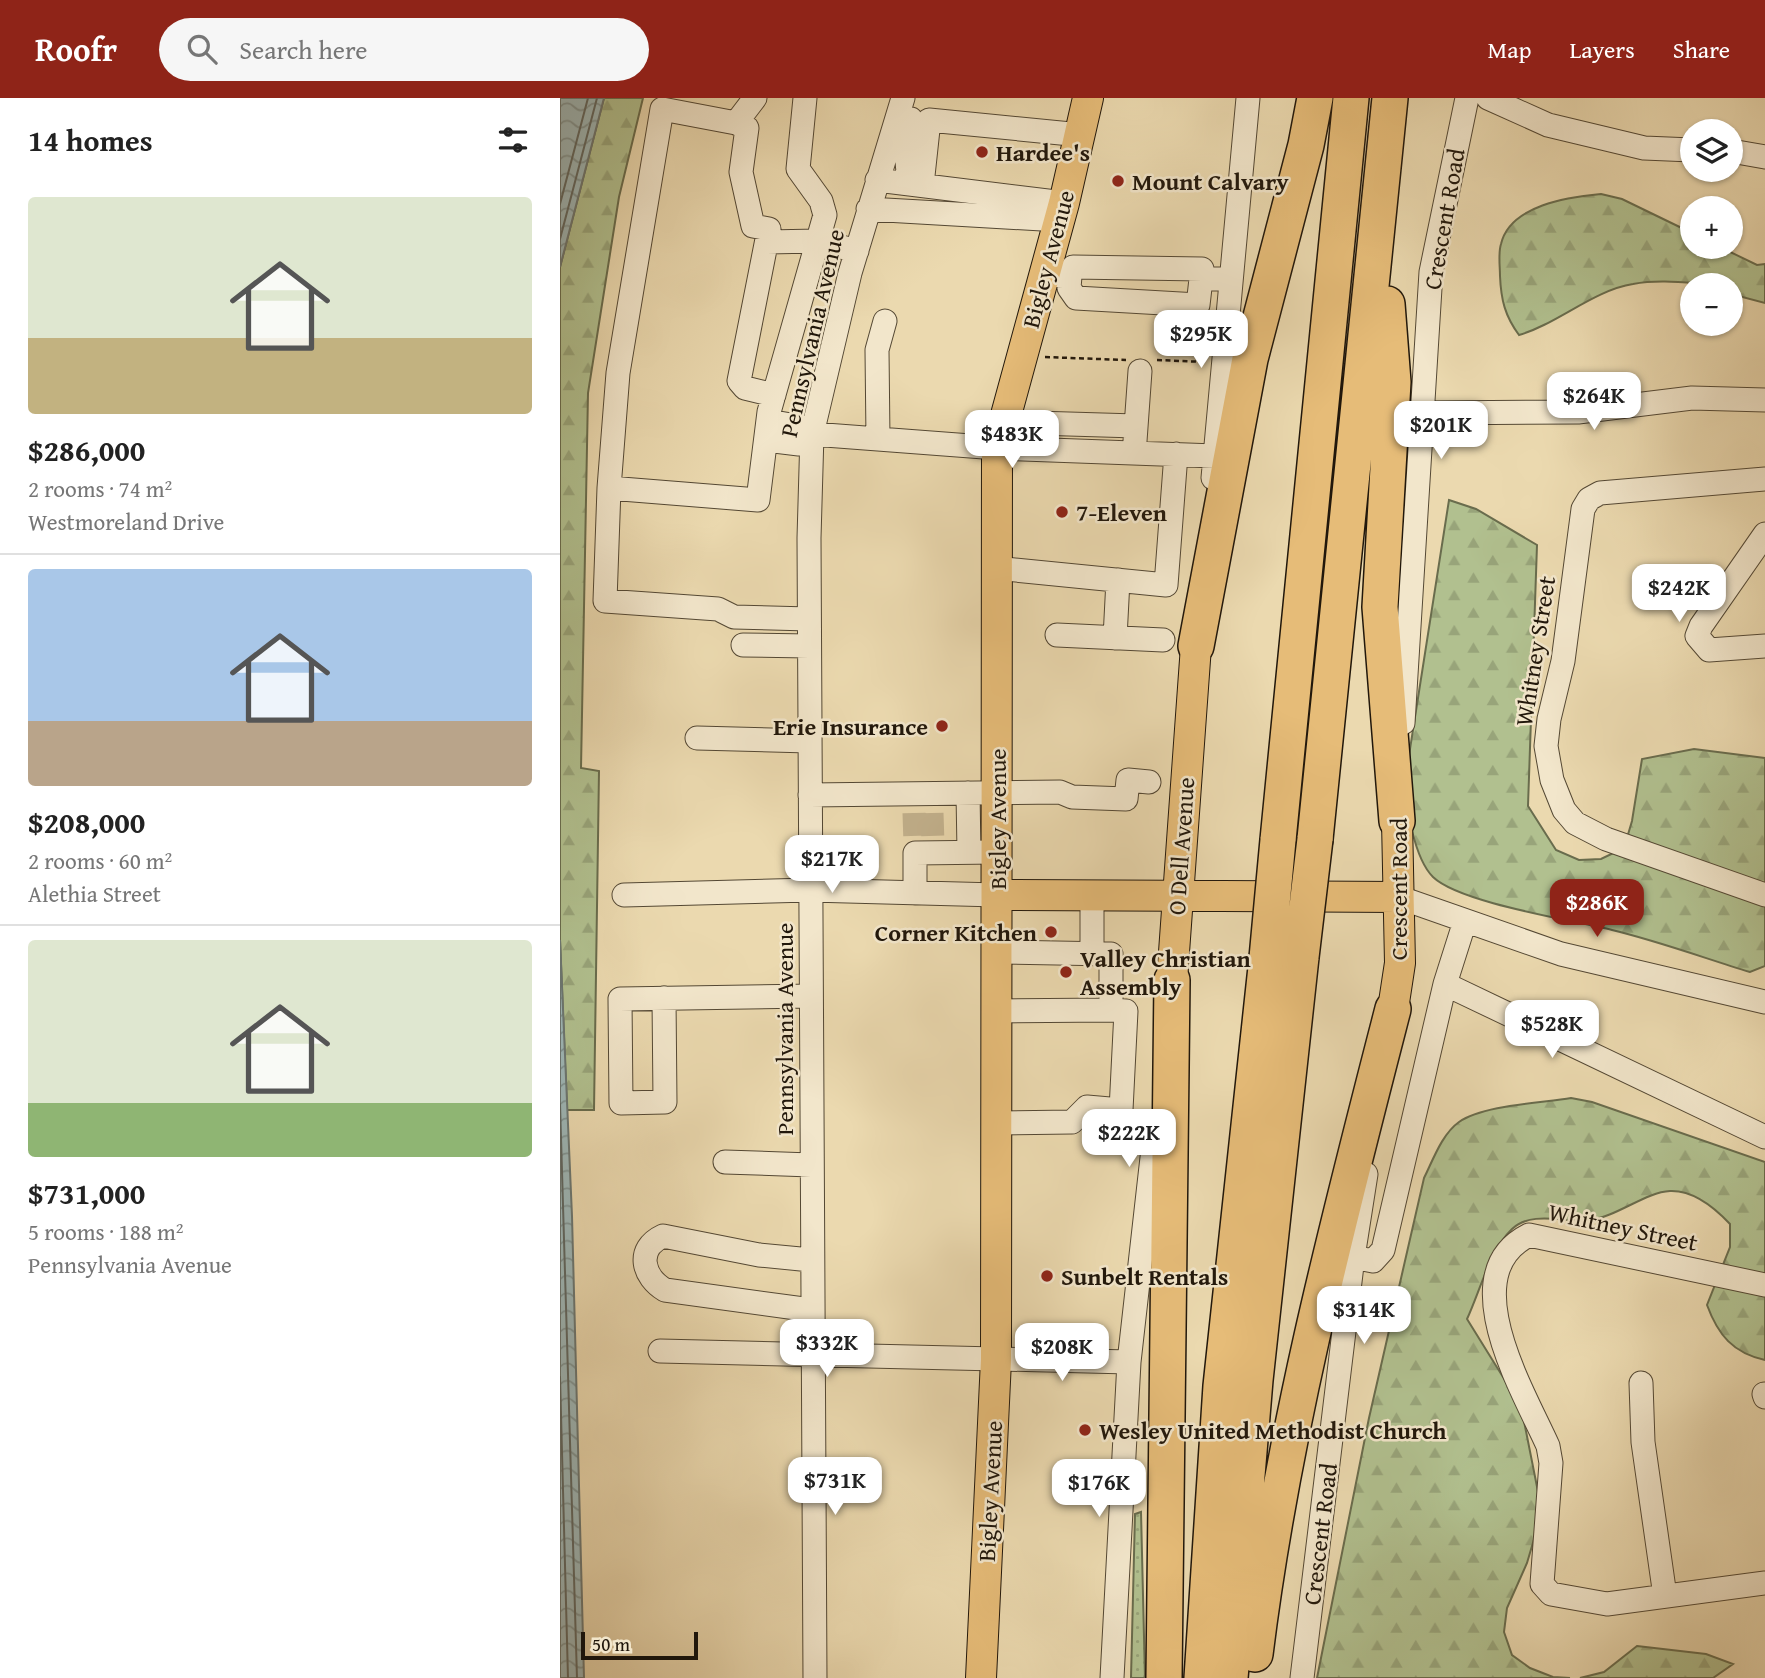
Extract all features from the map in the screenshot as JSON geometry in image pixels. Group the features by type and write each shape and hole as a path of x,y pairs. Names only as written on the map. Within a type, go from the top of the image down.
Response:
{"highway":[{"path":"1180,643 1306,145 1315,98"},
{"path":"1202,1678 1221,1386 1351,98"},
{"path":"1230,1678 1255,1380 1315,839 1390,98"},
{"path":"1380,215 1393,382 1380,607 1397,821"},
{"path":"1164,1678 1172,980"},
{"path":"1252,1678 1262,1598 1316,1310 1393,1009"}],"main road":[{"name":"Bigley Avenue","path":"981,1678 996,1360 997,895 983,852 982,792 995,568 997,448 1057,275 1062,211 1088,98"},
{"name":"O Dell Avenue","path":"1172,980 1177,896 1180,643"},
{"name":"Crescent Road","path":"1393,1009 1400,963 1397,821"},
{"path":"997,895 1398,897"}],"street":[{"path":"736,123 755,98"},
{"path":"609,488 758,500 774,395 825,215 821,201 798,169 805,98"},
{"name":"O Dell Avenue","path":"1180,643 1215,456 1248,98"},
{"name":"Crescent Road","path":"1397,821 1431,272 1467,98"},
{"path":"1488,98 1548,125 1644,148 1680,150"},
{"path":"774,395 745,388 739,381 769,229 753,226 741,172 747,128 736,123 662,109 618,373 609,488 605,601 718,609 734,617 809,619"},
{"path":"915,185 906,161 914,111 1081,135"},
{"name":"Pennsylvania Avenue","path":"814,1678 809,646 812,434 877,180 914,111"},
{"path":"1743,153 1765,157"},
{"path":"877,180 1062,211"},
{"path":"869,209 1062,211"},
{"path":"767,242 818,241 857,251"},
{"path":"1073,267 1202,269 1200,279 1198,305 1076,298 1057,275 1073,267"},
{"path":"1200,279 1231,279"},
{"path":"878,439 877,350 885,321"},
{"path":"1134,453 1140,371"},
{"path":"1423,413 1578,411 1692,398 1765,400"},
{"path":"1035,423 1136,426"},
{"path":"767,430 799,443 812,434 997,448 1215,456"},
{"path":"995,568 1166,585 1176,454"},
{"name":"Whitney Street","path":"1765,479 1600,493 1589,499 1583,509 1563,661 1549,719 1546,746 1552,779 1564,810 1576,823 1606,839 1765,895"},
{"path":"1765,534 1701,626 1697,636 1709,650 1765,646"},
{"path":"1115,638 1118,580"},
{"path":"1057,635 1180,643"},
{"path":"743,645 809,646"},
{"path":"697,738 810,741"},
{"path":"810,795 923,803 982,792 1060,792 1072,797 1126,799 1128,780 1149,782"},
{"path":"915,893 924,848 983,852"},
{"path":"624,895 810,890 997,895"},
{"path":"1092,895 1092,953"},
{"path":"1398,897 1562,954 1765,1002"},
{"path":"1353,1257 1373,1261 1383,1250 1445,984 1465,922"},
{"path":"997,952 1111,954 1111,1010"},
{"name":"O Dell Avenue","path":"1112,1678 1129,1362 1172,980"},
{"path":"1445,984 1765,1137"},
{"path":"664,998 665,1102 621,1102 620,999 664,998 810,996"},
{"name":"Crescent Road","path":"1302,1678 1353,1257 1393,1009"},
{"path":"997,1011 1126,1010 1121,1110 1087,1107 1072,1122 997,1123"},
{"path":"725,1162 811,1165"},
{"name":"Whitney Street","path":"1765,1285 1529,1235 1515,1242 1497,1274 1491,1297 1500,1332 1548,1446 1551,1462 1542,1584 1551,1594 1607,1604 1765,1583"},
{"path":"811,1260 759,1255 663,1236 656,1239 646,1254 646,1269 651,1282 665,1290 811,1310"},
{"path":"660,1351 812,1357 1129,1362"},
{"path":"1640,1383 1643,1442 1665,1596"}],"green space":[{"path":"604,98 643,98 619,197 588,393 581,768 599,771 594,1110 567,1110 560,940 560,267"},
{"path":"1601,194 1622,199 1680,227 1680,259 1743,258 1757,265 1765,264 1765,303 1743,297 1743,273 1680,273 1680,282 1645,282 1618,287 1519,335 1507,314 1501,293 1501,244 1516,220 1528,212 1573,198"},
{"path":"1449,500 1476,509 1537,545 1528,806 1556,850 1579,860 1601,859 1624,848 1632,821 1642,759 1694,749 1765,758 1765,966 1750,972 1629,934 1491,903 1447,886 1433,877 1426,868 1412,832 1405,781"},
{"path":"1571,1098 1592,1102 1765,1162 1765,1360 1735,1347 1722,1334 1711,1316 1707,1305 1730,1247 1730,1224 1711,1206 1696,1197 1679,1191 1661,1192 1600,1218 1550,1218 1520,1223 1504,1238 1498,1248 1467,1319 1521,1406 1542,1512 1527,1563 1507,1608 1504,1632 1512,1655 1530,1668 1553,1677 1570,1678 1317,1678 1369,1418 1424,1178 1448,1133 1469,1116 1497,1108"},
{"path":"1141,1512 1145,1678 1131,1678 1135,1514"},
{"path":"1637,1646 1706,1654 1733,1664 1713,1678 1580,1678 1604,1672"}],"water":[{"path":"560,98 604,98 560,267"},
{"path":"560,940 572,1216 584,1678 560,1678"}],"tunnel":[{"path":"914,813 915,844"},
{"path":"932,813 933,844"}],"place":[{"name":"Hardee's","path":"982,152"},
{"name":"Mount Calvary","path":"1118,181"},
{"name":"7-Eleven","path":"1062,512"},
{"name":"Erie Insurance","path":"942,726"},
{"name":"Corner Kitchen","path":"1051,932"},
{"name":"Valley Christian Assembly","path":"1066,972"},
{"name":"Sunbelt Rentals","path":"1047,1276"},
{"name":"Wesley United Methodist Church","path":"1085,1430"}]}
